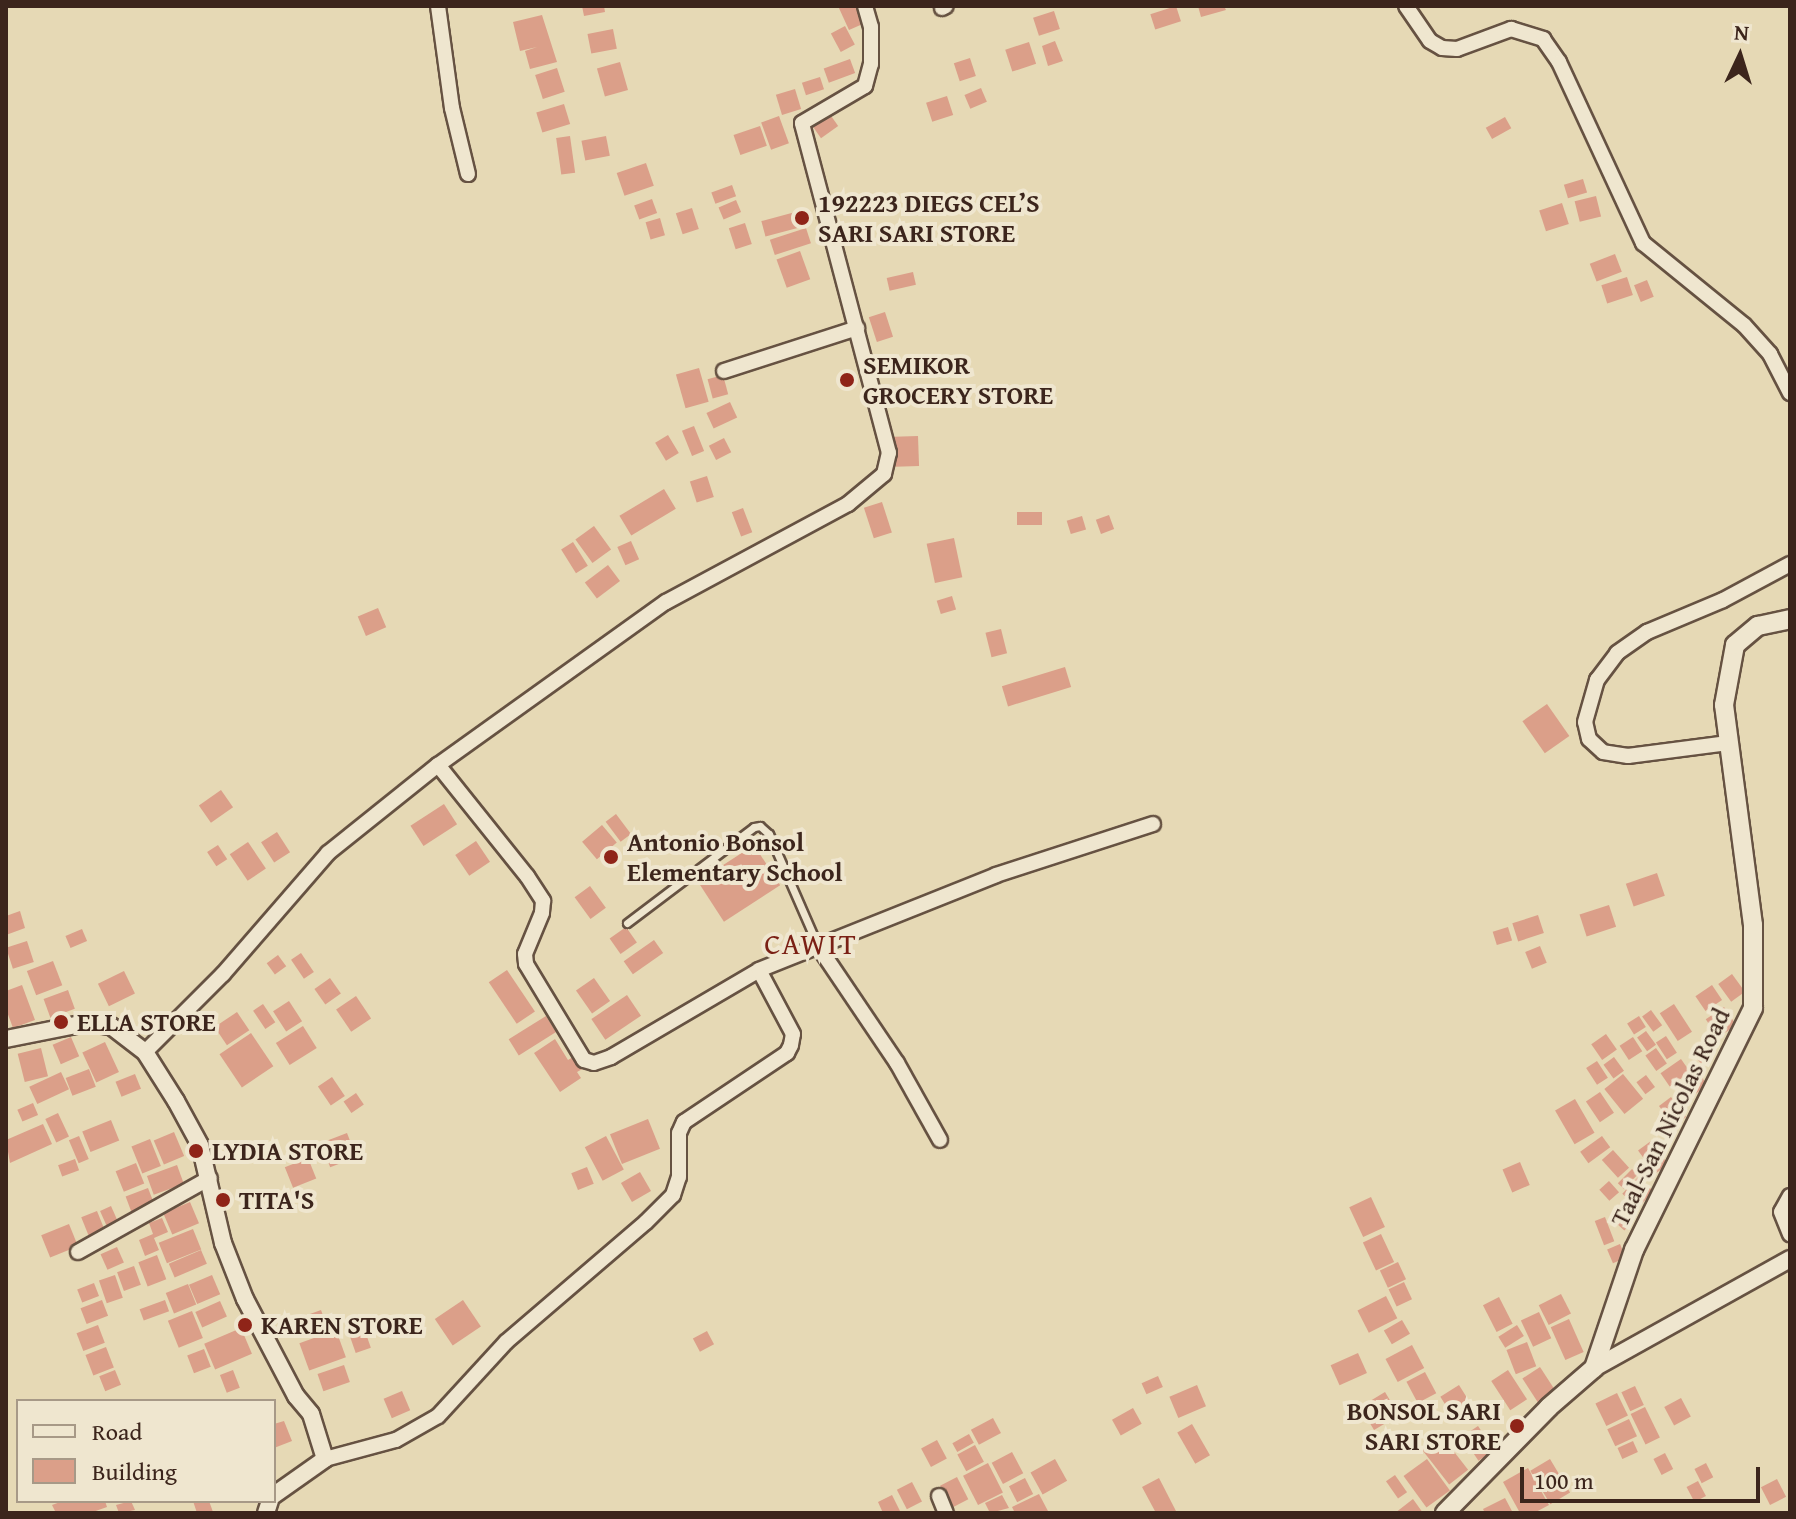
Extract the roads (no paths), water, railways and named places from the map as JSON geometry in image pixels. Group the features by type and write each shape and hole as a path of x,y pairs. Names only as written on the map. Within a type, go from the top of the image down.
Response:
{"main road":[{"name":"Taal-San Nicolas Road","path":"1594,1368 1634,1250 1753,1008 1753,925 1724,705 1735,645 1758,626 1790,619"},
{"path":"1445,1513 1549,1407 1594,1368"}],"street":[{"path":"438,6 452,108 468,174"},
{"path":"145,1052 223,974 328,853 438,765 666,602 848,504 884,474 889,453 802,123 865,86 871,64 871,39 865,6"},
{"path":"1406,6 1430,41 1442,48 1457,49 1511,29 1543,39 1559,62 1643,243 1744,325 1776,363 1790,393"},
{"path":"724,371 857,328"},
{"path":"1728,743 1628,756 1603,752 1589,739 1585,722 1597,680 1617,653 1647,632 1723,600 1790,564"},
{"path":"438,765 527,876 543,901 542,913 525,954 526,964 584,1060 594,1063 611,1057 759,970 996,875 1153,824"},
{"path":"818,946 897,1063 940,1140"},
{"path":"276,1494 325,1459 396,1440 438,1416 506,1342 646,1222 673,1195 679,1177 679,1133 684,1122 787,1053 791,1045 793,1034 759,970"},
{"path":"6,1039 86,1023 111,1026 145,1052 200,1145 223,1243 245,1299 296,1396 311,1414 325,1459"},
{"path":"78,1252 210,1178"},
{"path":"1790,1196 1781,1212 1790,1234"},
{"path":"1594,1368 1790,1259"},
{"path":"939,1496 946,1513"}],"lane":[{"path":"627,923 754,827 760,826 769,834 818,946"}],"place":[{"name":"192223 DIEGS CEL’S SARI SARI STORE","path":"802,218"},
{"name":"SEMIKOR GROCERY STORE","path":"847,380"},
{"name":"Antonio Bonsol Elementary School","path":"611,857"},
{"name":"ELLA STORE","path":"61,1022"},
{"name":"LYDIA STORE","path":"196,1151"},
{"name":"TITA'S","path":"223,1200"},
{"name":"KAREN STORE","path":"245,1325"},
{"name":"BONSOL SARI SARI STORE","path":"1517,1426"}],"district":[{"name":"CAWIT","path":"811,943"}]}
